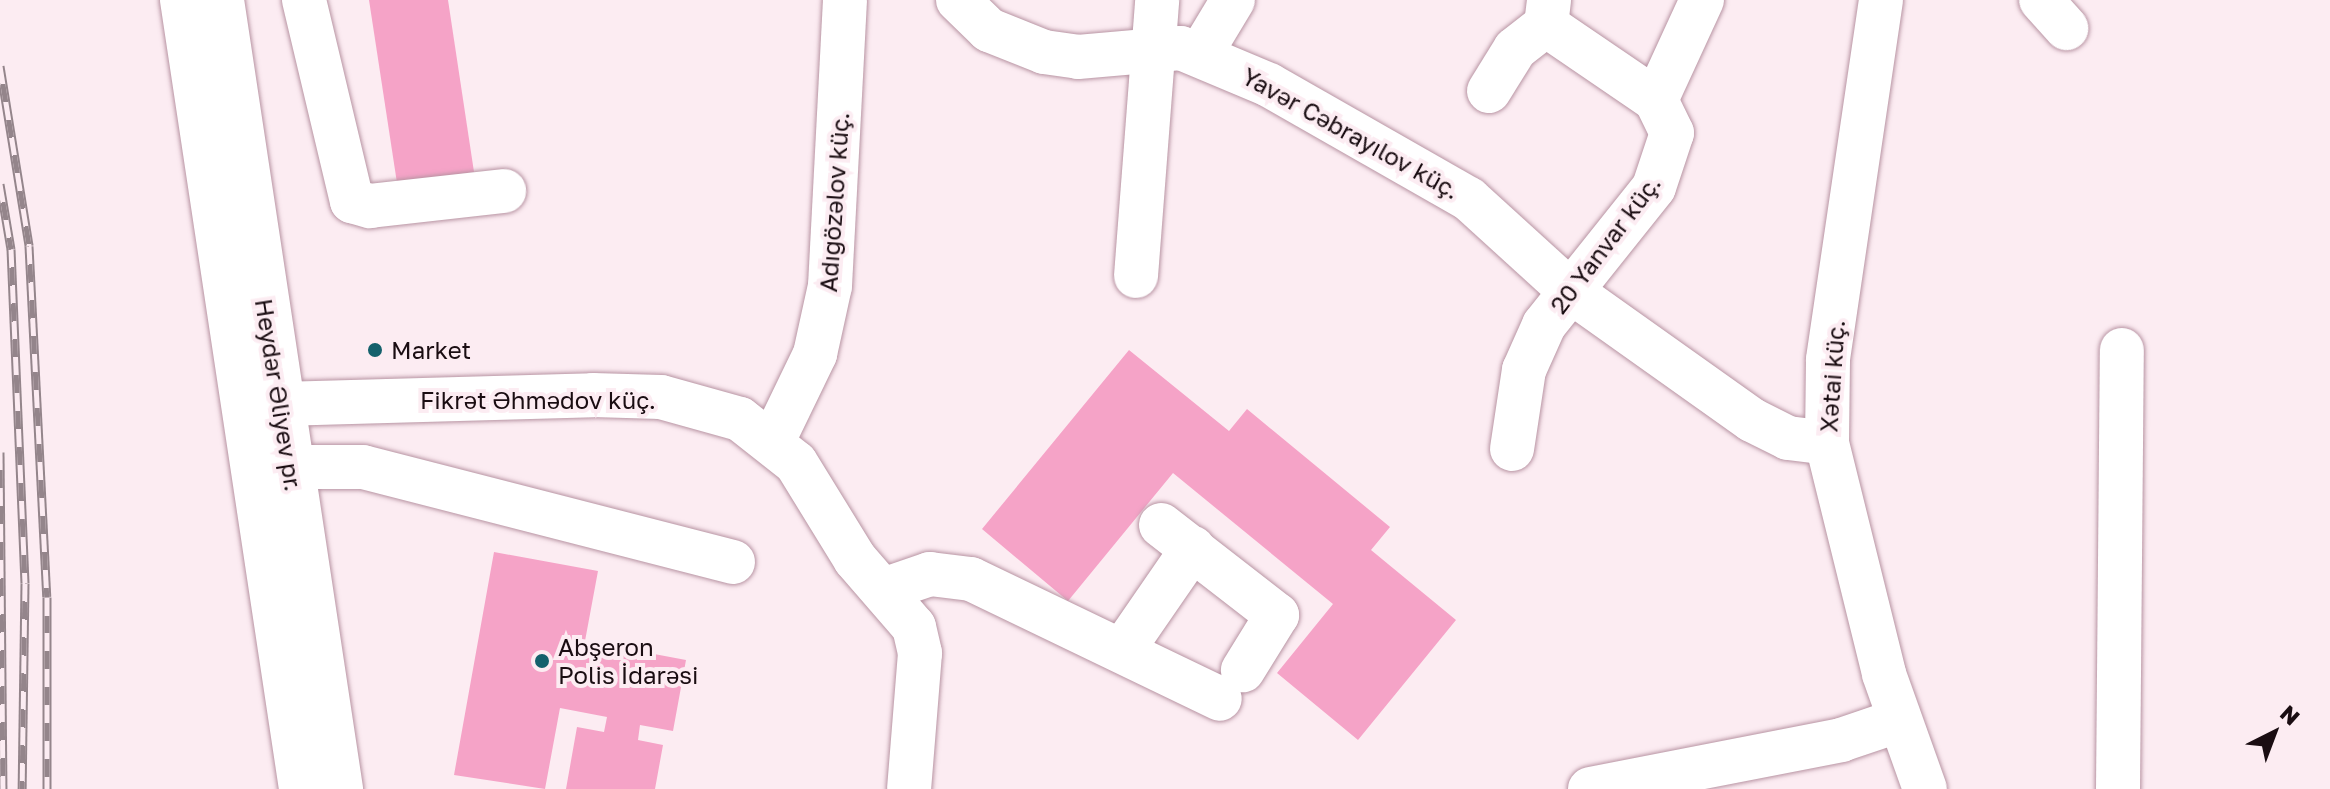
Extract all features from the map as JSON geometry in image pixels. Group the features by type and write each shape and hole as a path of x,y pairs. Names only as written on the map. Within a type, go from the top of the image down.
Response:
{"street":[{"name":"Heydər Əliyev pr.","path":"182,0 261,406 290,467 341,789"},
{"name":"Heydər Əliyev pr.","path":"222,0 301,789"},
{"path":"304,0 352,201 370,206 504,191"},
{"name":"Adıgözəlov küç.","path":"773,441 815,354 830,286 845,0"},
{"name":"Yavər Cəbrayılov küç.","path":"958,0 989,30 1044,52 1078,57 1154,49 1201,53 1415,163 1469,199 1569,290 1752,420 1788,438 1827,443"},
{"path":"1136,276 1157,0"},
{"path":"1201,53 1233,0"},
{"path":"1489,91 1515,49 1548,12 1656,100 1702,0"},
{"name":"Xətai küç.","path":"1881,0 1828,360 1827,443 1900,720 1925,789"},
{"name":"20 Yanvar küç.","path":"1512,449 1524,370 1569,290 1666,162 1672,133 1656,100"},
{"path":"2118,789 2122,350"},
{"name":"Fikrət Əhmədov küç.","path":"261,406 661,397 740,419 773,441 918,638 909,789"},
{"path":"290,467 363,467 733,562"},
{"path":"883,590 930,574 971,579 1122,651 1232,684 1277,615 1177,536 1122,651"},
{"path":"1590,789 1841,740 1900,720"}],"building":[{"path":"369,0 448,0 474,172 397,183"},
{"path":"1129,350 1229,431 1247,409 1390,527 1371,550 1456,620 1358,740 1277,673 1333,604 1173,473 1068,601 982,529"},
{"path":"494,552 598,571 585,641 686,660 673,731 640,725 638,740 663,745 655,789 566,789 577,727 604,732 607,717 560,708 545,789 454,775"}],"railway":[{"path":"0,66 29,246 47,597 47,789"},
{"path":"0,184 11,249 25,583 22,789"},
{"path":"0,452 3,789"}],"place":[{"name":"Market","path":"375,350"},
{"name":"Abşeron Polis İdarəsi","path":"542,661"}]}
